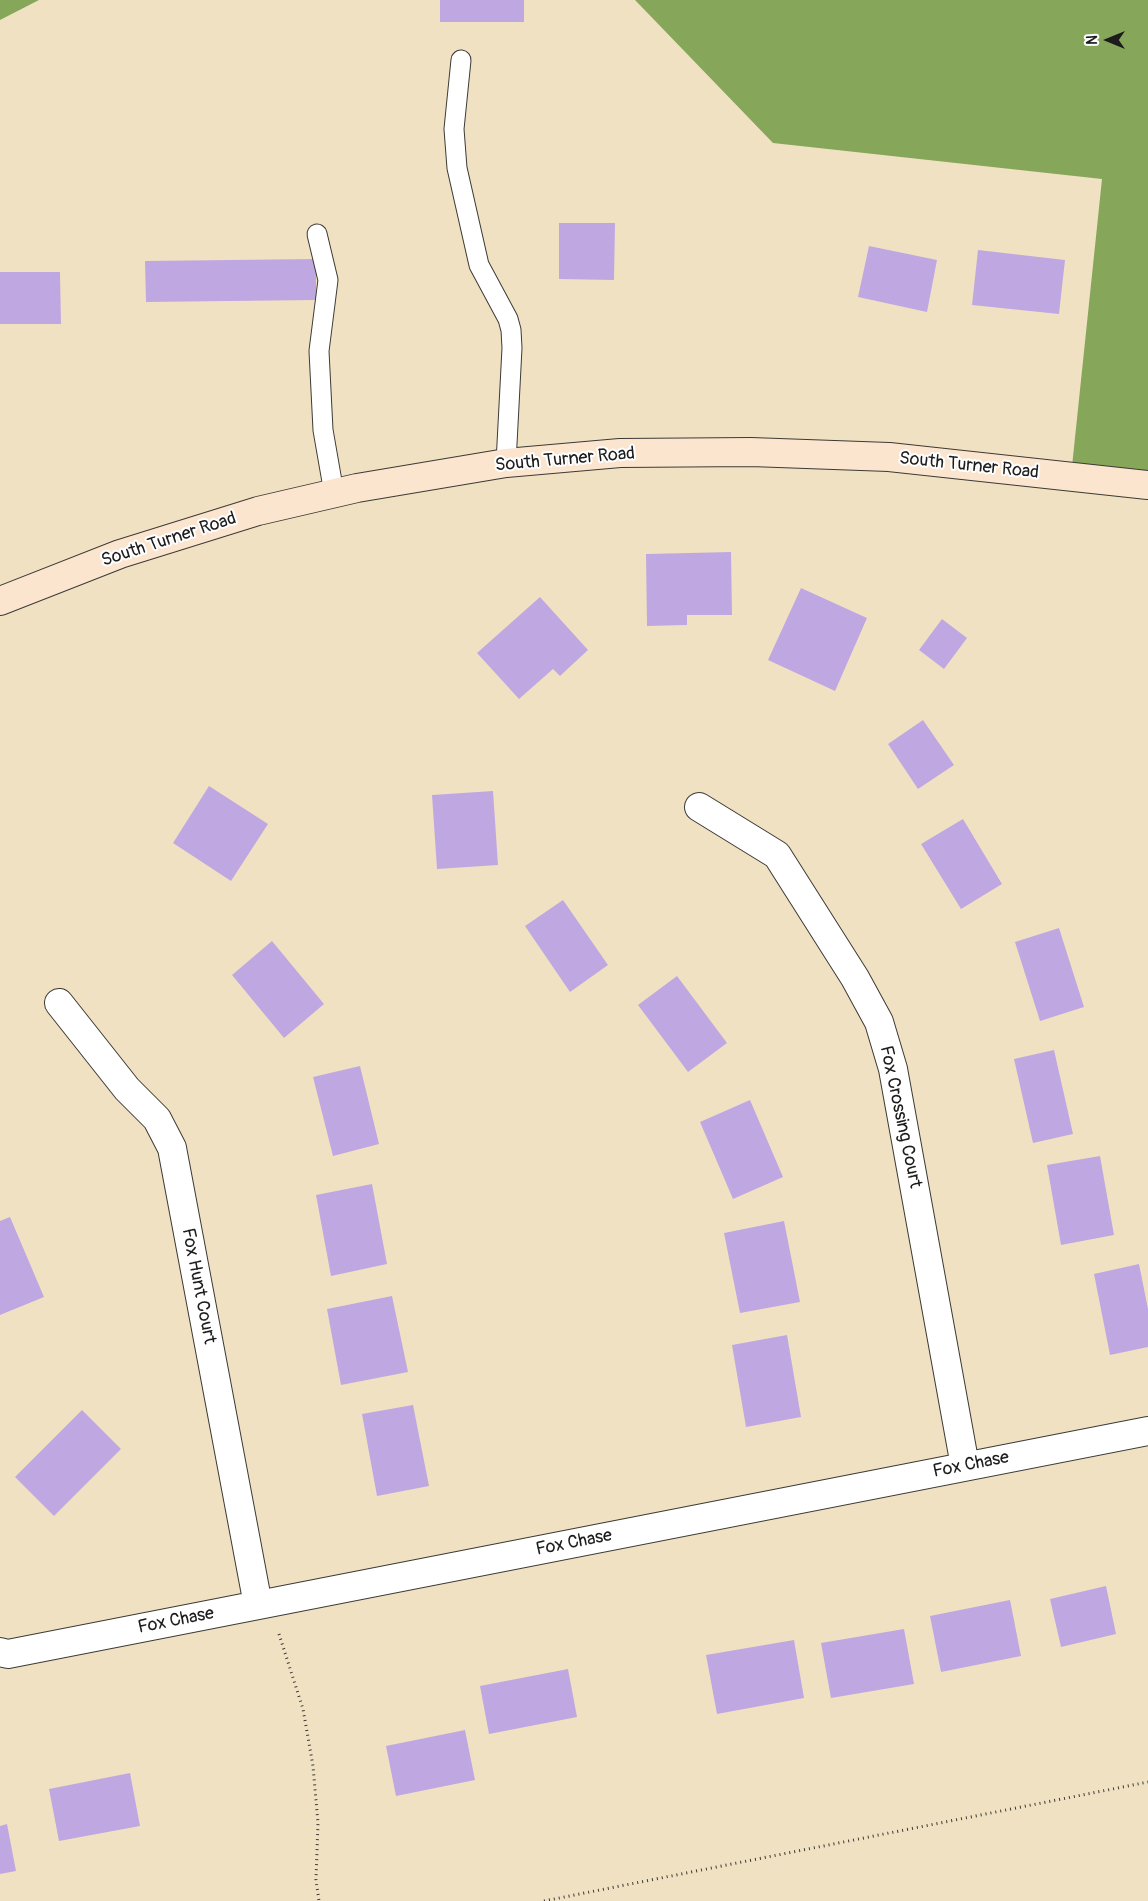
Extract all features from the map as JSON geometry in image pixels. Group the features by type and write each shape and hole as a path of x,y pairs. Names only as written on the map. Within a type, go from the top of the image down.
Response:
{"street":[{"name":"South Turner Road","path":"0,601 120,554 258,511 334,493 506,464 620,453 751,452 888,457 1148,485"},
{"name":"Fox Crossing Court","path":"699,807 777,855 855,978 879,1022 893,1069 965,1466"},
{"name":"Fox Hunt Court","path":"59,1003 127,1089 157,1119 172,1148 265,1604"},
{"name":"Fox Chase","path":"0,1652 8,1654 1148,1431"}],"lane":[{"path":"461,60 454,129 457,168 479,265 508,319 510,330 512,348 506,464"},
{"path":"317,234 328,280 319,352 323,430 334,493"}],"path":[{"path":"265,1604 280,1640 303,1709 313,1766 318,1823 316,1880 318,1901"},
{"path":"544,1901 1148,1782"}],"green space":[{"path":"0,0 39,0 0,20"},
{"path":"635,0 1148,0 1148,485 1071,476 1102,179 773,143"}],"building":[{"path":"440,0 524,0 524,22 440,22"},
{"path":"559,223 615,223 614,280 559,279"},
{"path":"869,246 937,260 927,312 858,297"},
{"path":"978,250 1065,260 1059,314 972,305"},
{"path":"316,259 316,300 146,302 145,261"},
{"path":"0,272 60,272 61,324 0,324"},
{"path":"731,552 732,615 687,615 687,625 647,626 646,554"},
{"path":"801,588 867,618 835,691 768,660"},
{"path":"540,597 588,650 560,676 553,669 519,699 477,653"},
{"path":"942,619 967,638 944,669 919,650"},
{"path":"923,720 954,765 918,789 888,744"},
{"path":"209,786 268,824 231,881 173,843"},
{"path":"493,791 498,865 437,869 432,795"},
{"path":"963,819 1002,884 961,909 921,844"},
{"path":"563,900 608,965 570,992 525,926"},
{"path":"1059,928 1084,1007 1040,1021 1015,942"},
{"path":"272,941 324,1004 284,1038 232,975"},
{"path":"677,976 727,1043 688,1072 638,1005"},
{"path":"1054,1050 1073,1134 1033,1143 1014,1059"},
{"path":"360,1066 379,1144 333,1156 313,1077"},
{"path":"750,1100 783,1177 733,1199 700,1122"},
{"path":"1100,1156 1114,1235 1061,1245 1047,1165"},
{"path":"372,1184 387,1264 331,1276 316,1195"},
{"path":"10,1217 44,1297 0,1315 0,1221"},
{"path":"784,1221 800,1302 740,1313 724,1233"},
{"path":"1139,1264 1148,1309 1148,1347 1110,1355 1094,1274"},
{"path":"392,1296 408,1372 341,1385 327,1309"},
{"path":"787,1335 801,1417 746,1427 732,1345"},
{"path":"413,1405 429,1486 377,1496 362,1414"},
{"path":"82,1410 121,1449 54,1516 15,1477"},
{"path":"1106,1586 1116,1634 1061,1647 1050,1599"},
{"path":"1010,1600 1021,1656 941,1672 930,1616"},
{"path":"904,1629 914,1684 831,1698 821,1643"},
{"path":"794,1640 804,1698 717,1714 706,1655"},
{"path":"568,1669 577,1717 489,1734 480,1686"},
{"path":"465,1730 475,1780 396,1796 386,1746"},
{"path":"130,1773 140,1826 59,1841 49,1789"},
{"path":"7,1824 16,1871 0,1874 0,1826"}]}
